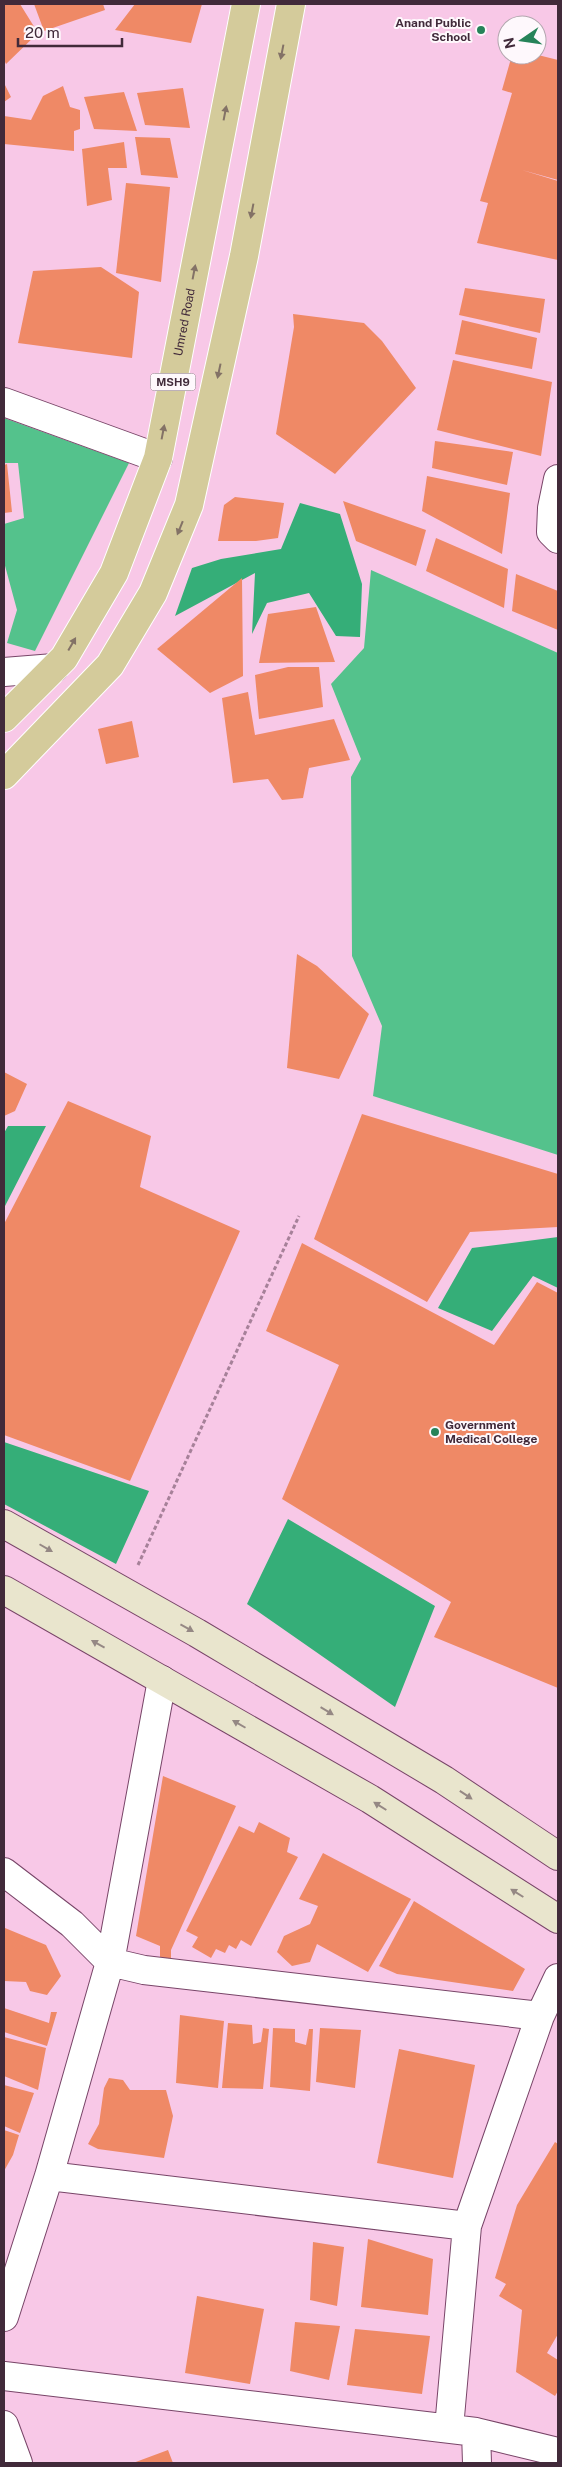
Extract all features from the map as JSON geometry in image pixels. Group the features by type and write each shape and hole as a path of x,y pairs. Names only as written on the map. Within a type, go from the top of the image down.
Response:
{"main road":[{"name":"Umred Road","path":"4,718 64,658 114,573 158,458 246,4"},
{"path":"4,775 110,665 153,593 189,505 244,256 291,4"},
{"path":"4,1524 444,1780 558,1856"},
{"path":"4,1590 370,1799 558,1919"}],"street":[{"path":"4,402 158,458"},
{"path":"558,479 552,508 551,532 558,539"},
{"path":"4,672 54,668"},
{"path":"4,2316 49,2176 110,1962 162,1680"},
{"path":"4,1872 72,1924 110,1962 154,1972 540,2016"},
{"path":"449,2428 467,2226 540,2016 558,1978"},
{"path":"49,2176 467,2226"},
{"path":"4,2376 449,2428 476,2432 558,2452"},
{"path":"4,2425 18,2463"},
{"path":"476,2432 477,2463"}],"path":[{"path":"125,1593 299,1216"}],"green space":[{"path":"4,418 129,463 35,651 7,643 17,610 4,562 4,524 24,518 18,463 4,463"},
{"path":"300,503 340,514 362,584 360,637 336,636 309,593 267,603 252,634 255,573 175,616 192,568 221,559 281,549"},
{"path":"371,570 558,653 558,1155 373,1096 382,1026 352,956 351,777 361,759 331,684 364,648"},
{"path":"8,1126 46,1126 4,1208 4,1133"},
{"path":"558,1237 558,1288 533,1276 492,1331 438,1308 472,1248"},
{"path":"4,1442 149,1491 116,1564 4,1504"},
{"path":"288,1519 435,1606 395,1707 247,1604"}],"building":[{"path":"5,4 20,4 38,33 6,64 4,60"},
{"path":"34,4 103,4 105,10 44,31"},
{"path":"135,4 202,4 191,43 115,30"},
{"path":"547,57 558,60 558,180 522,170 558,181 558,260 477,243 488,203 480,201 512,93 502,90 509,65 547,65"},
{"path":"4,83 11,97 4,102"},
{"path":"63,86 70,107 80,110 80,129 74,131 74,151 4,144 4,116 31,120 43,96"},
{"path":"183,88 190,128 145,125 137,93"},
{"path":"124,92 137,131 94,129 84,97"},
{"path":"135,137 170,138 178,178 141,175"},
{"path":"124,142 127,168 108,168 112,200 87,206 82,149"},
{"path":"126,183 170,187 161,282 116,273"},
{"path":"101,267 139,292 132,358 18,343 33,271"},
{"path":"465,288 545,299 540,333 459,315"},
{"path":"293,314 364,323 382,341 416,388 335,474 276,434 294,327"},
{"path":"462,320 537,338 532,369 455,354"},
{"path":"453,360 552,382 541,456 437,430"},
{"path":"435,441 513,452 507,485 432,468"},
{"path":"7,464 12,512 4,513 4,465"},
{"path":"427,476 510,493 502,554 422,511"},
{"path":"235,497 284,503 278,538 256,541 218,541 224,505"},
{"path":"343,501 426,530 416,566 356,541"},
{"path":"436,538 508,569 504,608 426,571"},
{"path":"516,574 558,591 558,630 512,611"},
{"path":"242,578 243,676 210,693 157,649"},
{"path":"316,607 335,662 259,663 268,614"},
{"path":"288,667 319,667 323,707 259,719 255,675"},
{"path":"248,692 255,735 334,719 350,760 309,768 303,798 282,800 268,779 233,783 222,698"},
{"path":"132,721 139,757 106,764 98,729"},
{"path":"297,954 317,966 369,1014 339,1079 287,1068"},
{"path":"4,1072 27,1084 15,1111 4,1116"},
{"path":"68,1101 151,1136 140,1187 240,1231 130,1481 4,1435 4,1224"},
{"path":"362,1114 558,1174 558,1227 470,1232 427,1302 314,1239"},
{"name":"Government Medical College","path":"302,1243 494,1345 537,1282 558,1293 558,1688 434,1637 451,1602 282,1499 339,1365 266,1331"},
{"path":"163,1776 236,1806 171,1950 171,1963 160,1967 160,1946 136,1936"},
{"path":"259,1822 290,1838 287,1852 298,1857 251,1946 241,1940 236,1949 229,1945 225,1953 216,1949 211,1958 192,1947 198,1937 186,1931 239,1826 254,1833"},
{"path":"323,1853 411,1899 368,1972 317,1944 310,1962 292,1966 277,1952 284,1936 310,1924 318,1906 299,1899"},
{"path":"414,1901 525,1969 513,1991 397,1974 379,1966"},
{"path":"5,1928 46,1945 61,1976 47,1995 30,1991 26,1982 4,1981"},
{"path":"4,2008 49,2023 51,2012 57,2012 47,2046 4,2032"},
{"path":"180,2015 224,2021 218,2088 176,2083"},
{"path":"228,2023 252,2025 253,2044 261,2042 263,2028 269,2029 263,2089 222,2088"},
{"path":"273,2028 295,2029 295,2042 306,2045 309,2029 313,2029 310,2091 270,2087"},
{"path":"320,2028 361,2030 355,2088 316,2082"},
{"path":"4,2037 46,2048 38,2090 4,2076"},
{"path":"399,2049 475,2065 453,2178 377,2163"},
{"path":"109,2078 123,2080 130,2090 166,2090 173,2116 164,2158 98,2149 88,2144 99,2124 104,2088"},
{"path":"4,2085 34,2093 20,2133 4,2126"},
{"path":"4,2130 19,2135 13,2155 4,2171"},
{"path":"555,2142 558,2144 558,2334 547,2353 558,2360 558,2391 555,2396 516,2372 522,2310 499,2296 506,2284 495,2278 517,2205"},
{"path":"368,2239 433,2259 428,2315 361,2307"},
{"path":"313,2242 344,2247 337,2306 310,2300"},
{"path":"197,2296 264,2309 250,2384 185,2373"},
{"path":"295,2322 340,2326 329,2380 290,2371"},
{"path":"355,2329 430,2336 422,2394 347,2385"},
{"path":"168,2450 173,2463 133,2463"}],"place":[{"name":"Anand Public School","path":"481,30"},
{"name":"Government Medical College","path":"435,1432"}]}
